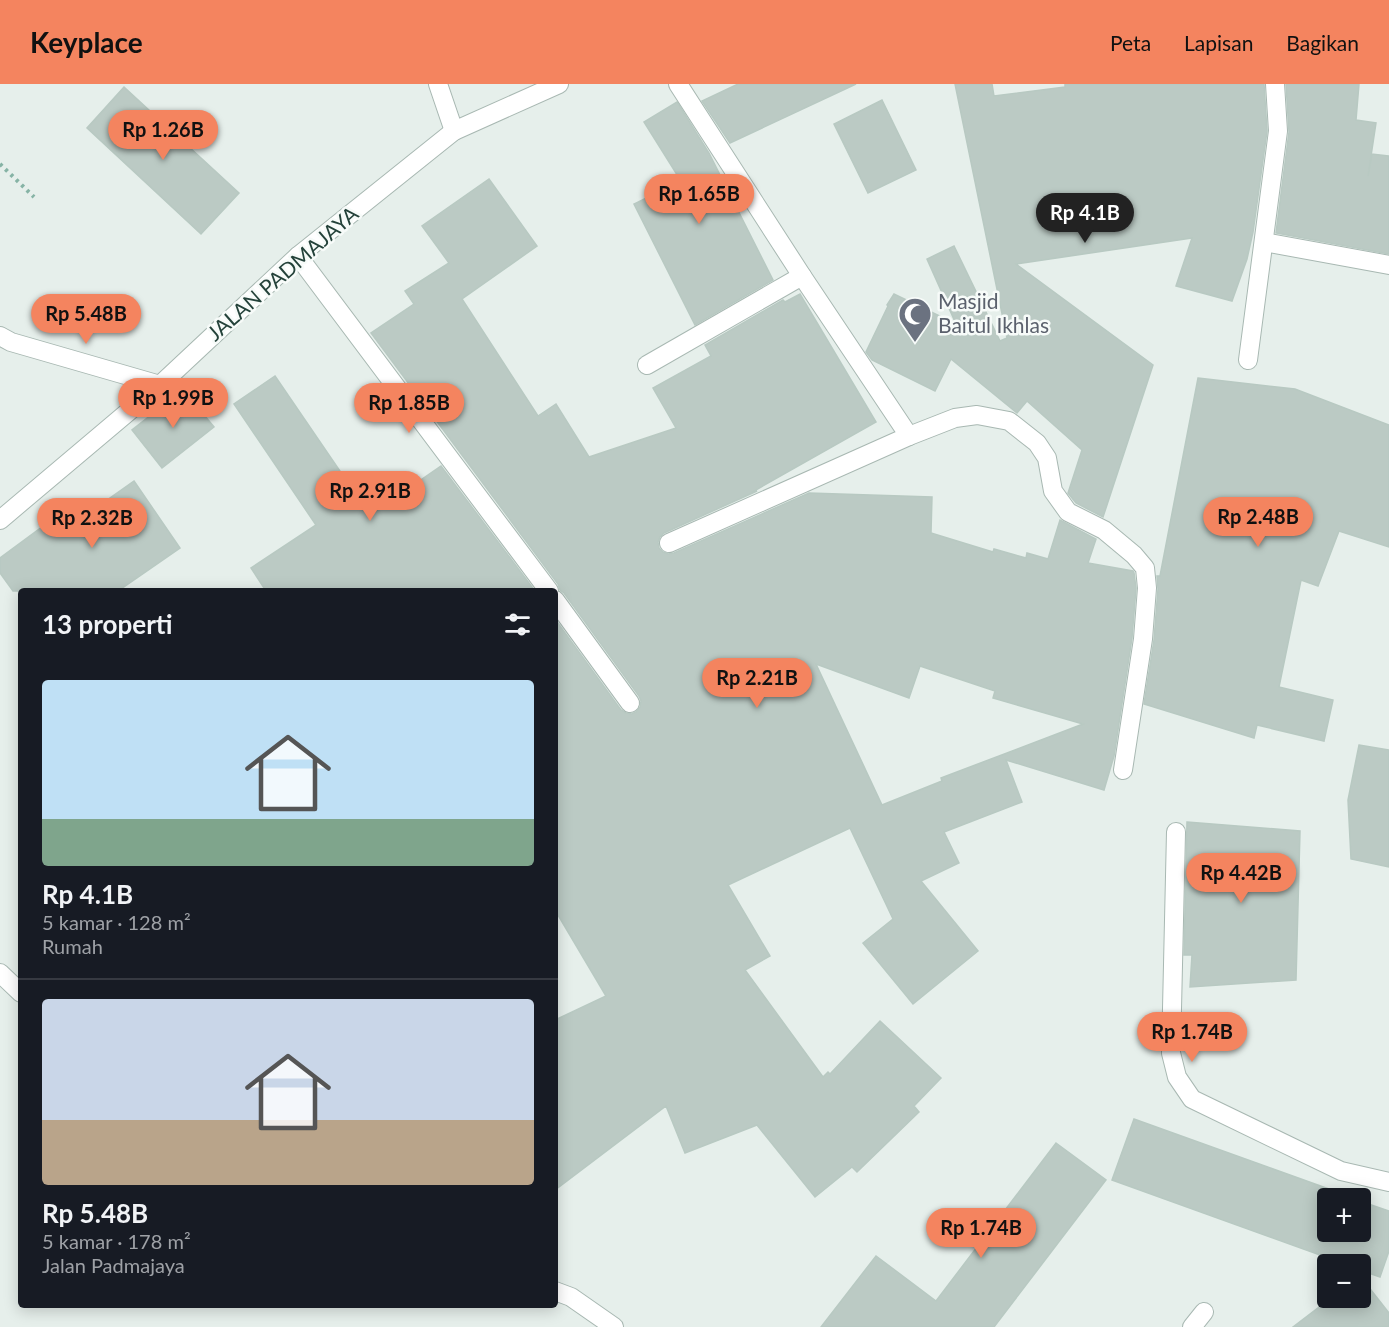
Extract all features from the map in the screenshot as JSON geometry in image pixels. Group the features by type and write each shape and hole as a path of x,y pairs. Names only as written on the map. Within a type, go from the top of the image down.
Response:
{"street":[{"path":"438,84 454,130"},
{"name":"JALAN PADMAJAYA","path":"0,520 160,386 298,256 454,130 559,84"},
{"path":"678,84 909,436"},
{"path":"1248,360 1278,131 1275,84"},
{"path":"1263,242 1389,265"},
{"path":"298,256 547,588"},
{"path":"647,366 802,276"},
{"path":"0,336 11,342 160,386"},
{"path":"669,543 909,436 955,418 977,415 1009,421 1037,443 1047,458 1053,490 1068,512 1104,531 1134,555 1144,568 1147,588 1143,639 1124,770"},
{"path":"558,604 630,704"},
{"path":"1176,832 1171,1053 1177,1077 1192,1099 1341,1171 1389,1182"},
{"path":"0,973 18,990"},
{"path":"558,1292 571,1297 614,1327"},
{"path":"1192,1327 1204,1312"}],"path":[{"path":"0,164 34,197"}],"building":[{"path":"738,84 856,84 730,143 702,101"},
{"path":"955,84 992,84 994,96 1065,87 1065,84 1264,84 1267,131 1253,232 1247,259 1232,301 1176,286 1192,238 1016,264 1153,365 1103,517 1076,503 1068,493 1082,450 1027,401 1017,413 951,359 935,391 872,360 866,352 894,294 956,324 927,259 954,246 1000,341 1007,338"},
{"path":"1286,84 1359,84 1356,120 1376,123 1368,176 1372,154 1389,156 1389,254 1276,233 1289,132"},
{"path":"124,87 239,193 201,234 87,128"},
{"path":"882,100 916,170 868,193 834,124"},
{"path":"677,102 709,153 773,280 695,325 634,204 681,181 644,122"},
{"path":"489,179 537,246 462,299 538,416 556,404 589,457 676,428 653,388 711,356 705,345 783,300 785,302 800,294 876,422 754,491 757,491 664,533 658,542 663,552 674,553 809,493 932,497 931,533 993,552 994,549 1026,558 1027,553 1048,559 1060,520 1096,539 1088,563 1134,573 1136,588 1132,638 1114,756 1104,790 1006,760 1022,802 944,832 959,863 921,881 978,951 913,1004 863,943 893,919 850,828 728,885 770,956 745,970 823,1077 828,1072 830,1074 880,1021 941,1078 914,1106 919,1112 857,1172 852,1167 815,1197 757,1125 685,1153 666,1106 558,1188 558,1019 606,996 558,915 558,623 621,710 632,714 640,707 641,701 560,590 558,584 371,333 414,304 405,291 449,263 422,226","holes":["816,664 909,698 920,666 995,691 993,698 1083,724 941,778 942,781 882,805"]},
{"path":"275,376 370,515 441,466 533,588 264,588 251,568 316,525 234,404"},
{"path":"1198,378 1295,389 1389,425 1389,547 1339,531 1318,586 1301,580 1279,687 1333,700 1324,741 1257,725 1254,738 1144,704 1154,640 1157,576 1160,576"},
{"path":"183,390 214,427 162,468 132,430"},
{"path":"134,481 180,548 122,588 18,588 18,591 13,591 0,573 0,558 50,521 59,534"},
{"path":"1359,745 1389,750 1389,867 1351,859 1348,800"},
{"path":"1187,822 1300,831 1296,980 1190,987 1192,955 1184,955"},
{"path":"1134,1119 1326,1188 1317,1188 1317,1242 1371,1242 1371,1205 1389,1211 1389,1251 1380,1277 1371,1274 1371,1254 1317,1254 1112,1180"},
{"path":"1056,1143 1106,1180 994,1327 821,1327 876,1256 936,1301"},
{"path":"1371,1290 1389,1313 1389,1327 1293,1327 1318,1308 1371,1308"}],"place":[{"name":"Masjid Baitul Ikhlas","path":"915,343"}]}
